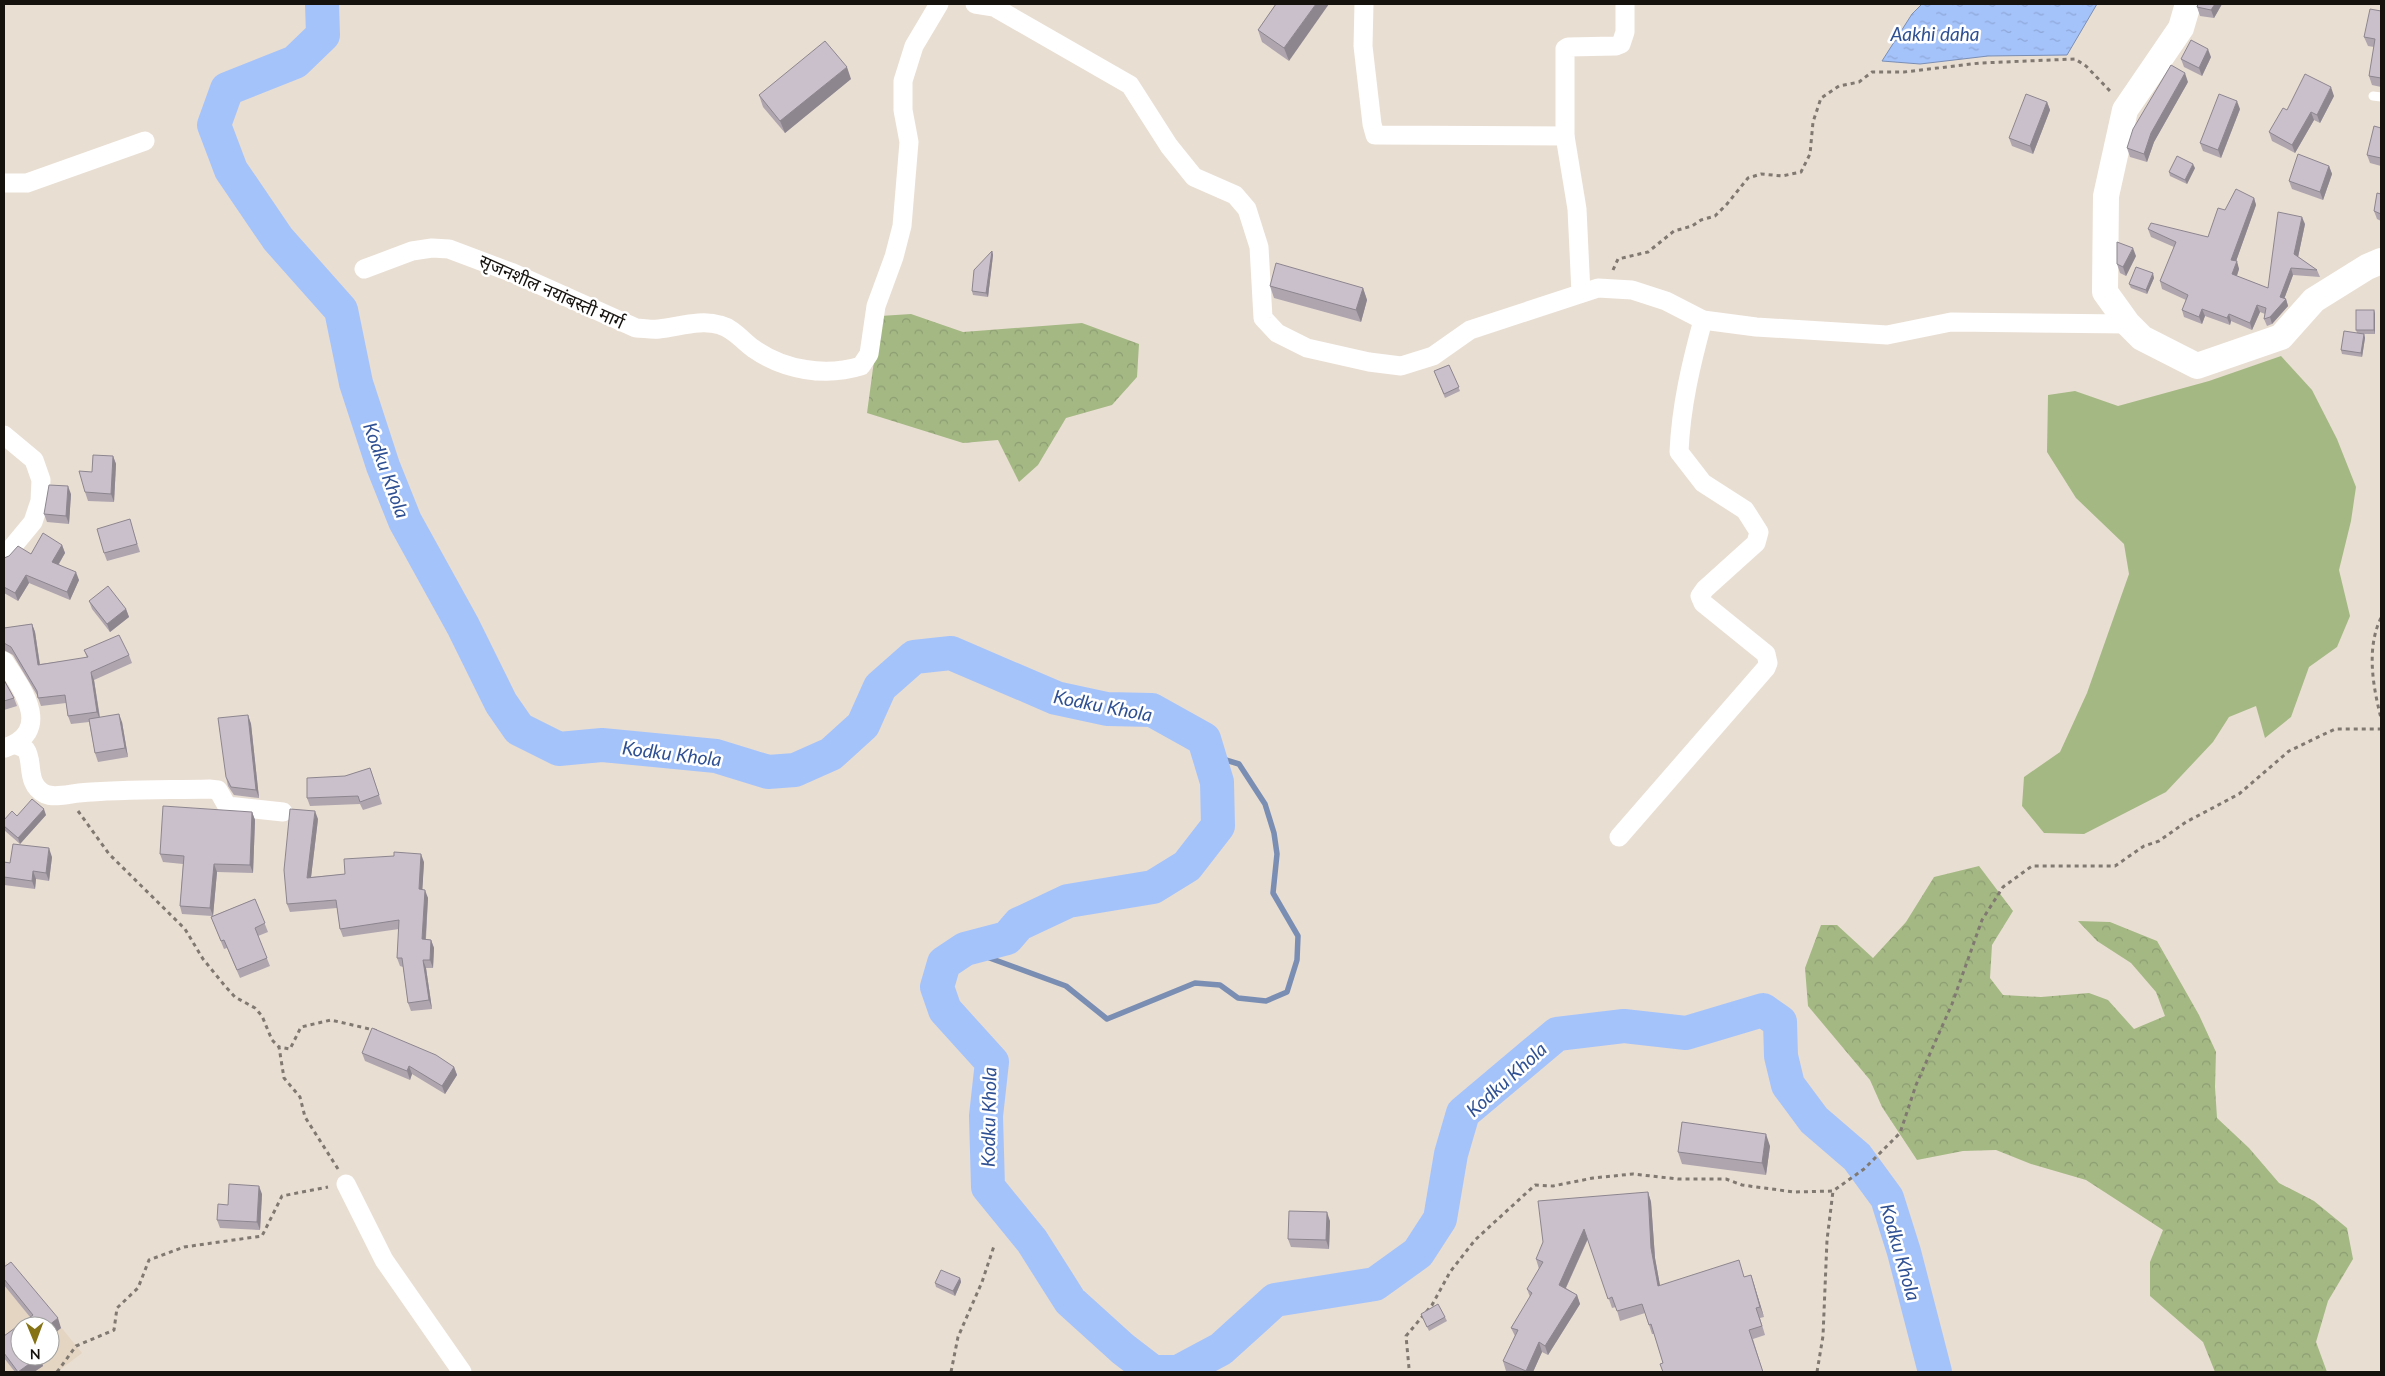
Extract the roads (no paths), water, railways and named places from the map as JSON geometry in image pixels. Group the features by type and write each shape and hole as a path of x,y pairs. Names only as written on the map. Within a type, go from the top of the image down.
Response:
{"street":[{"name":"सृजनशील नयांबस्ती मार्ग","path":"364,269 412,251 432,248 449,249 468,254 636,328 658,329 702,322 718,324 737,333 753,349 791,368 842,370 861,366 869,354 876,306 894,257 902,226 909,142 904,110 904,81 914,46 940,4"},
{"path":"975,4 994,7 1130,85 1169,146 1194,177 1235,195 1247,209 1259,247 1263,318 1276,333 1307,348 1369,362 1401,366 1433,356 1470,330 1590,290 1632,290 1666,301 1702,320 1756,326 1887,334 1950,322 2128,324"},
{"path":"1364,4 1363,46 1372,124 1375,135 1565,136"},
{"path":"1590,290 1565,136 1565,49 1568,47 1616,46 1621,44 1625,32 1624,4"},
{"path":"2188,4 2181,28 2126,110 2106,196 2105,292 2128,324 2142,338 2197,366 2281,337 2314,300 2367,267 2381,262"},
{"path":"4,183 27,183 145,141"},
{"path":"1619,837 1766,668 1768,663 1766,654 1703,603 1700,596 1705,589 1756,543 1759,532 1745,510 1703,483 1678,452 1680,420 1687,380 1702,320"},
{"path":"4,435 34,460 41,480 40,501 33,522 4,557"},
{"path":"4,661 33,715 26,736 10,747"},
{"path":"10,747 25,749 28,756 29,772 37,787 44,794 108,790 218,790 227,806 283,812"},
{"path":"346,1184 384,1260 462,1372"}],"water":[{"name":"Aakhi daha","path":"1922,4 2097,4 2067,55 1988,56 1920,64 1882,61 1912,14"}],"waterway":[{"name":"Kodku Khola","path":"322,4 323,35 295,62 227,89 214,125 231,170 278,239 341,310 356,383 383,466 405,521 463,626 501,703 519,729 559,749 602,745 716,756 768,772 795,770 831,754 863,725 880,687 914,657 951,653 1056,698 1107,709 1152,710 1204,739 1217,782 1218,826 1187,866 1153,887 1068,901 1019,924 1007,938 965,949 944,963 937,987 945,1010 992,1062 986,1116 988,1187 1032,1241 1070,1301 1123,1349 1153,1372 1178,1372 1221,1349 1275,1300 1375,1284 1418,1253 1440,1219 1451,1154 1463,1113 1557,1034 1624,1026 1686,1033 1763,1010 1780,1022 1781,1056 1788,1085 1814,1120 1857,1157 1887,1198 1904,1252 1935,1372"},
{"path":"965,949 1066,986 1107,1019 1195,983 1220,985 1238,998 1266,1001 1287,992 1297,960 1298,936 1273,893 1277,854 1274,833 1265,804 1239,764 1209,755"}]}
